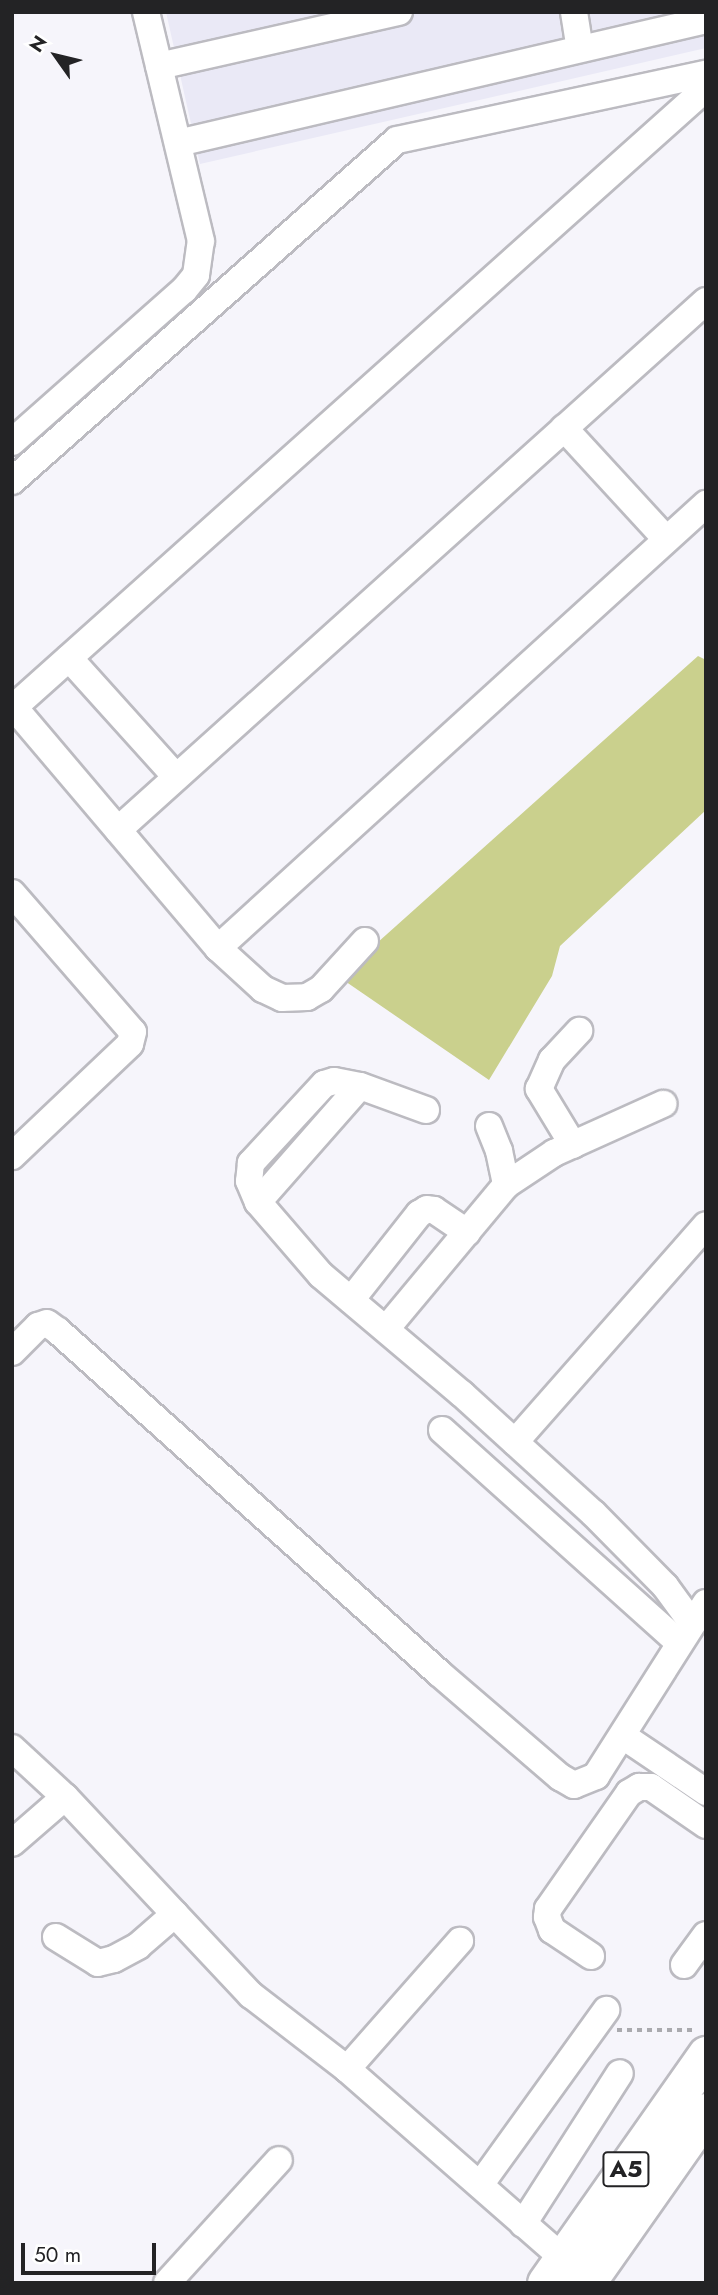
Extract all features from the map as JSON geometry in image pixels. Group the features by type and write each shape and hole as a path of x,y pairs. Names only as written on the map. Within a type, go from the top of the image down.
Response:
{"highway":[{"name":"A5","path":"578,2276 702,2043"},
{"name":"A5","path":"578,2276 706,2112"}],"street":[{"path":"12,442 184,290 196,275 201,241 146,12"},
{"path":"159,66 399,12"},
{"path":"574,12 580,48"},
{"path":"178,143 706,20"},
{"path":"12,481 397,140 706,74"},
{"path":"365,941 321,989 307,997 282,998 263,989 218,948 13,706 69,659 706,88"},
{"path":"118,830 706,301"},
{"path":"564,428 666,539"},
{"path":"218,948 706,504"},
{"path":"69,659 176,777"},
{"path":"12,893 133,1032 130,1044 12,1156"},
{"path":"573,1145 539,1089 552,1060 579,1031"},
{"path":"426,1110 360,1086 334,1081 315,1090 251,1163 249,1181 257,1202 321,1275 515,1442 659,1579 692,1623"},
{"path":"386,1329 506,1185 532,1165 663,1104"},
{"path":"489,1126 499,1151 506,1185"},
{"path":"351,1300 419,1214 427,1209 435,1210 467,1232"},
{"path":"515,1442 706,1224"},
{"path":"12,1352 38,1326 47,1323 58,1331 419,1655 560,1777 574,1785 583,1784 596,1776 692,1623"},
{"path":"442,1430 692,1623"},
{"path":"623,1736 706,1792"},
{"path":"12,1748 65,1797 251,1995 347,2068 578,2276"},
{"path":"591,1956 552,1930 547,1917 548,1909 629,1793 639,1787 651,1787 706,1825"},
{"path":"12,1843 65,1797"},
{"path":"56,1937 98,1963 138,1946 175,1914"},
{"path":"684,1965 706,1935"},
{"path":"347,2068 460,1941"},
{"path":"480,2186 601,2018"},
{"path":"523,2224 620,2073"},
{"path":"176,2280 279,2160"}],"path":[{"path":"601,2018 611,2030 671,2030 702,2043"}],"shaded area":[{"path":"166,12 706,12 706,48 200,164"}],"green space":[{"path":"698,656 706,660 706,810 560,946 552,976 489,1080 339,977"}]}
